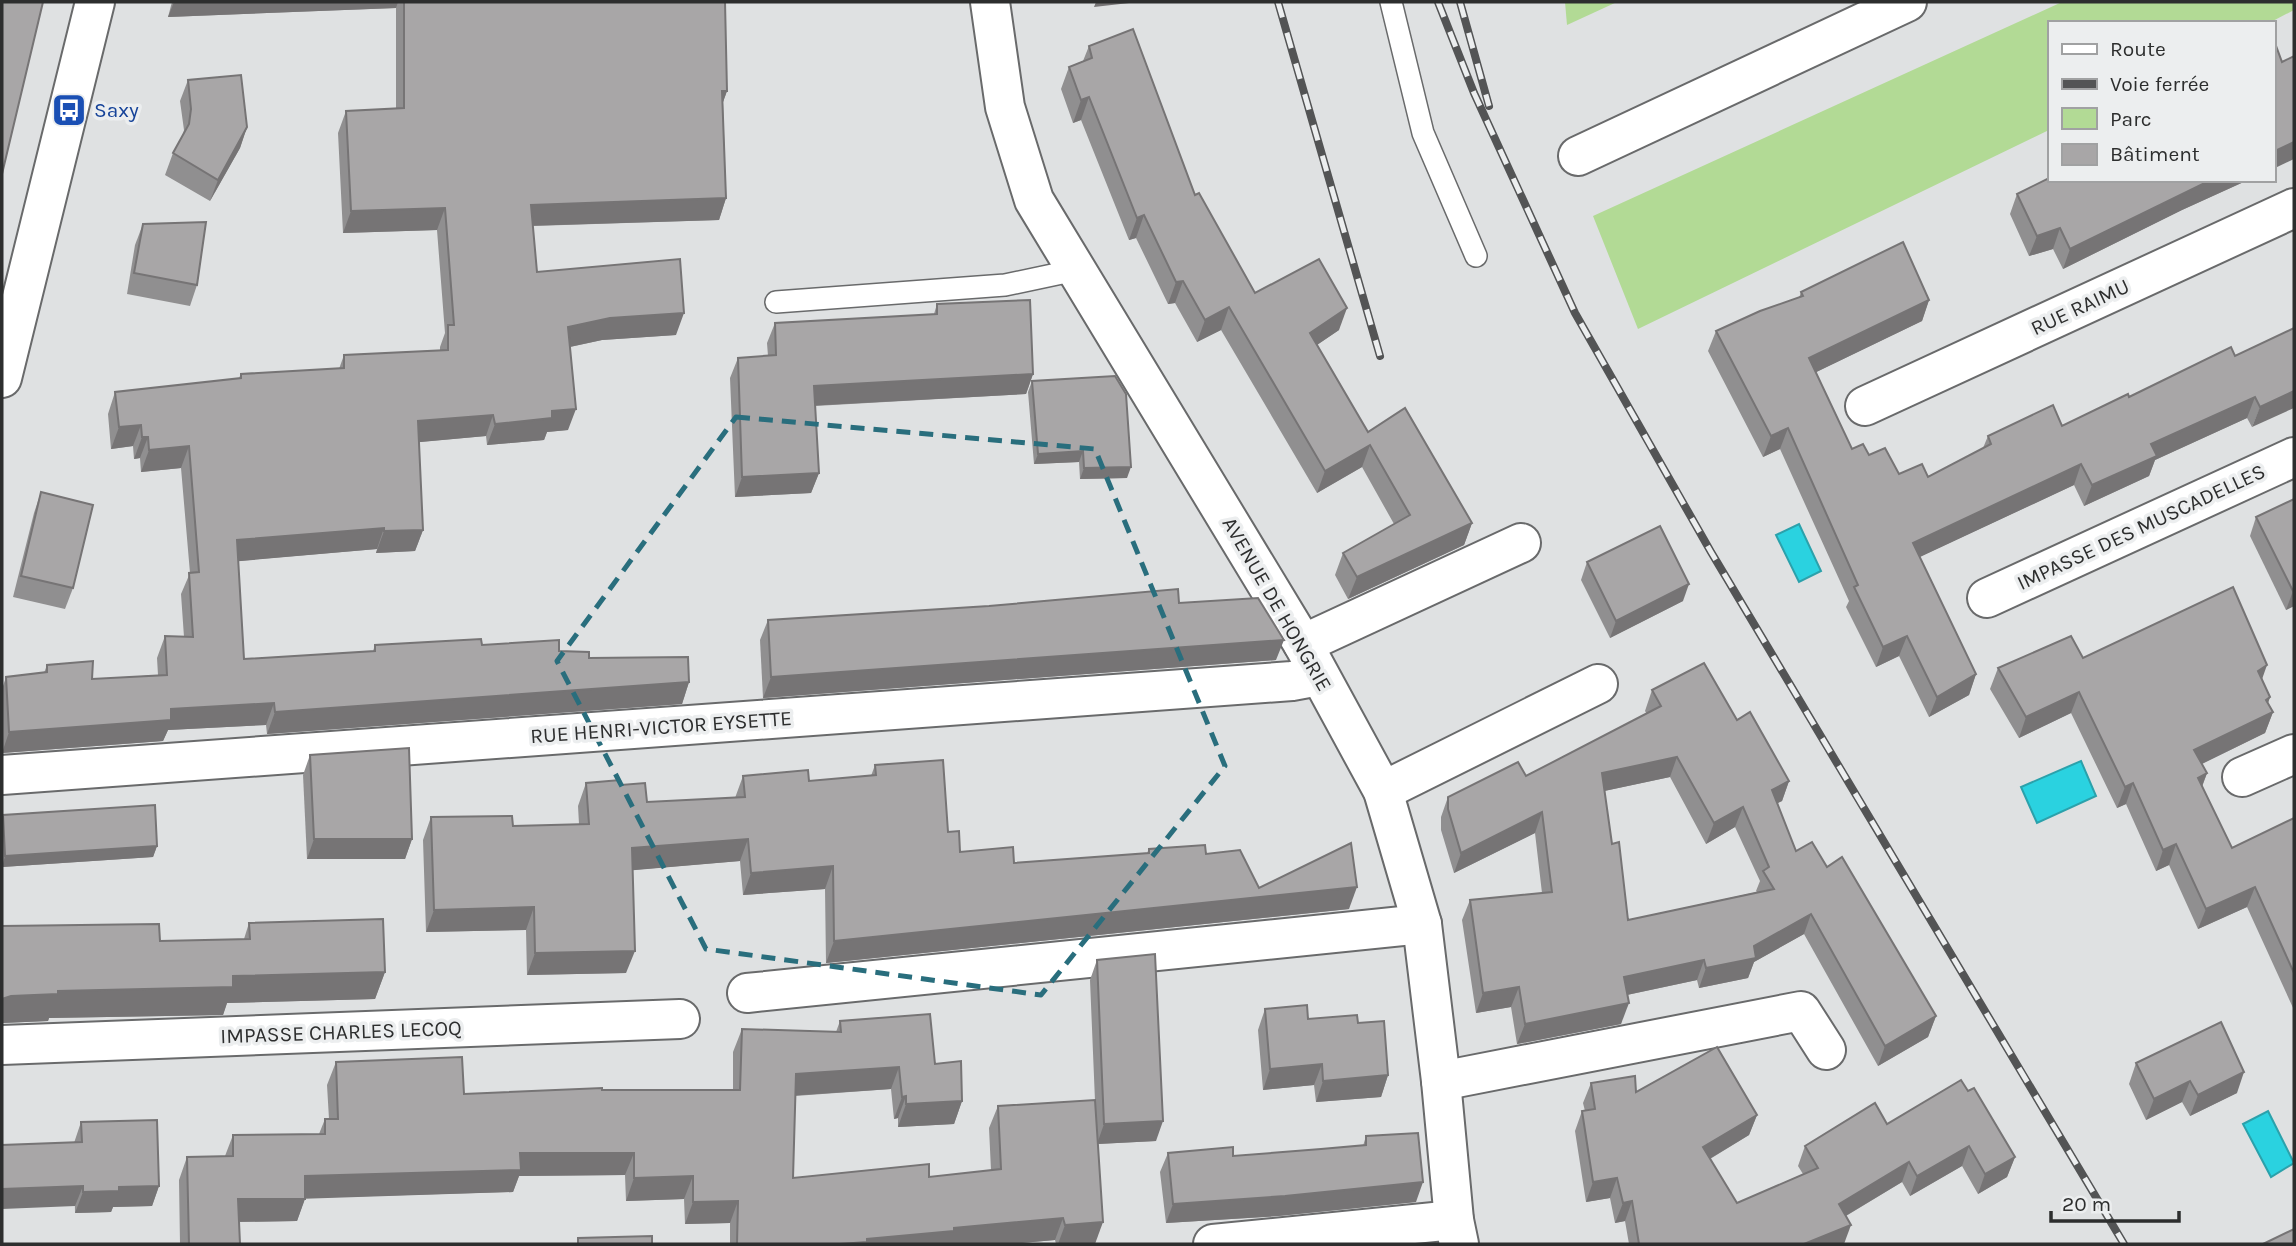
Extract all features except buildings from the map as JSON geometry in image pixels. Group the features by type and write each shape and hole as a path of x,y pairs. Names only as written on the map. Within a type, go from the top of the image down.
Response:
{"street":[{"path":"2,378 95,2"},
{"name":"AVENUE DE HONGRIE","path":"990,2 1005,107 1034,200 1311,660 1383,792 1422,924 1457,1232"},
{"path":"1578,156 1907,2"},
{"name":"RUE RAIMU","path":"1865,406 2294,208"},
{"name":"IMPASSE DES MUSCADELLES","path":"1987,598 2294,457"},
{"name":"RUE HENRI-VICTOR EYSETTE","path":"2,775 1292,681 1311,660 1521,543"},
{"path":"1383,792 1598,684"},
{"path":"2242,777 2294,754"},
{"path":"747,993 1422,924"},
{"path":"1441,1081 1801,1011 1826,1050"},
{"name":"IMPASSE CHARLES LECOQ","path":"2,1045 680,1019"},
{"path":"1213,1244 1457,1232"}],"lane":[{"path":"1391,2 1423,133 1476,256"},
{"path":"776,302 1005,285 1076,270"}],"highlighted area":[{"path":"736,417 1095,449 1225,766 1041,995 706,949 557,661"}],"green space":[{"path":"1565,2 1617,2 1567,25"},
{"path":"2062,2 2294,2 2294,10 2273,21 2048,21 2048,130 1638,329 1593,216"}],"water":[{"path":"1799,524 1821,571 1799,582 1776,535"},
{"path":"2081,761 2096,796 2037,823 2021,787"},
{"path":"2268,1111 2294,1163 2271,1177 2243,1124"}],"railway":[{"path":"1278,2 1380,356"},
{"path":"1438,2 1474,93 1575,313 1711,552 2124,1244"},
{"path":"1460,2 1489,106"}],"place":[{"name":"Saxy","path":"69,110"}]}
